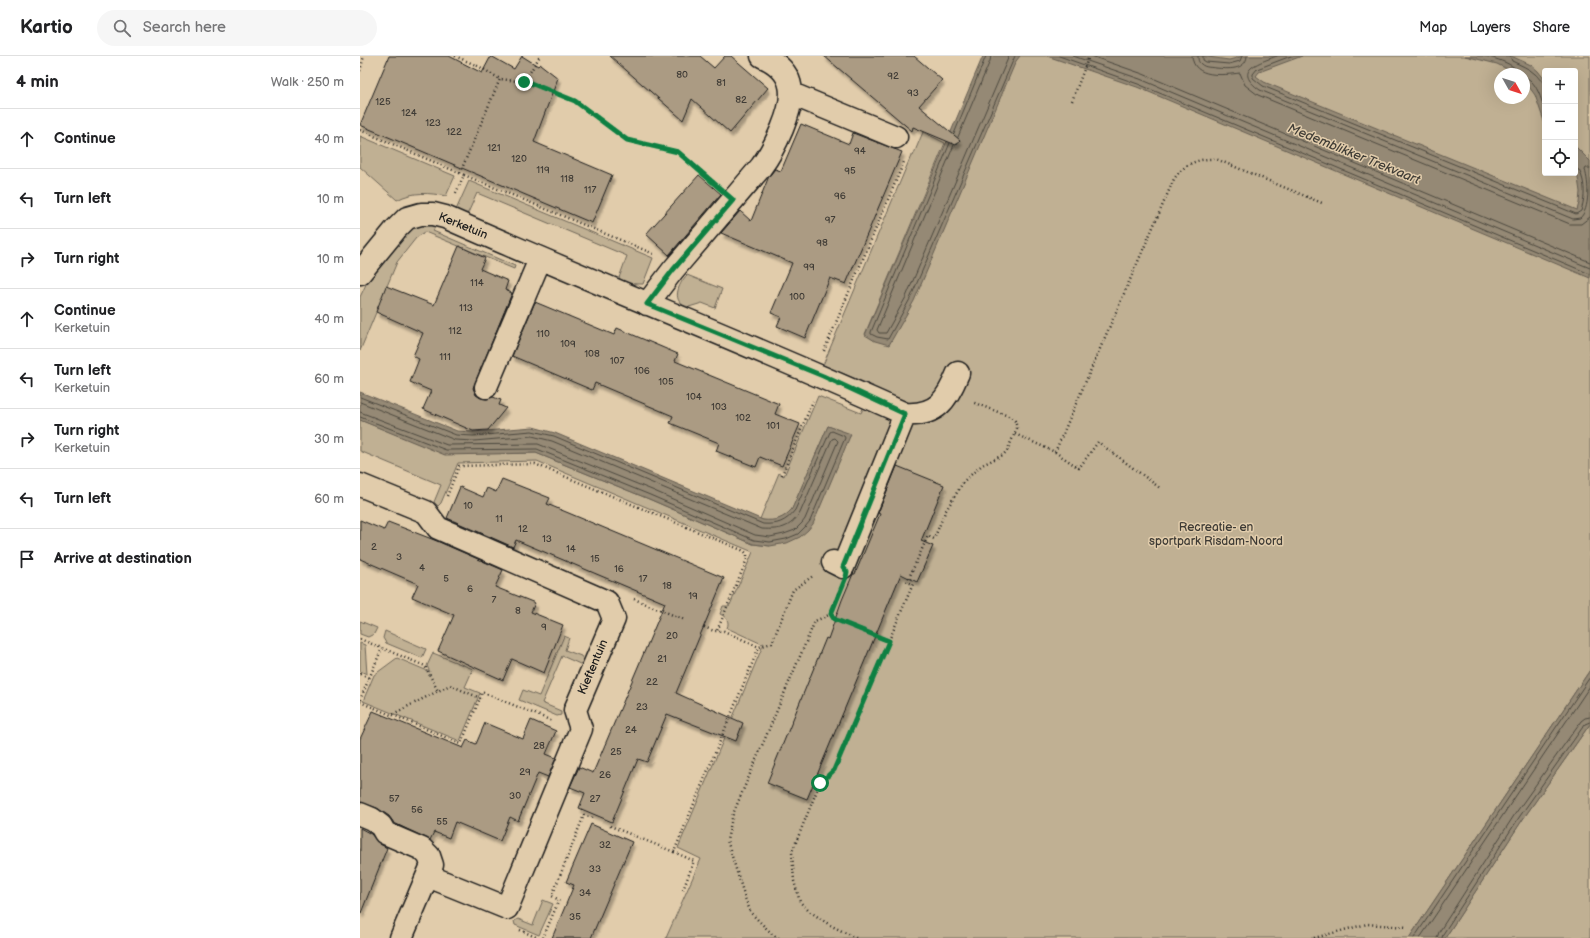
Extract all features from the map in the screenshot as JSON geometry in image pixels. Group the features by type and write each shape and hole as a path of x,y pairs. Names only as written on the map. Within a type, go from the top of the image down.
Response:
{"street":[{"path":"647,304 673,270 772,152 789,111 792,94 790,82 783,71 768,58 762,56"},
{"path":"792,94 896,138"},
{"name":"Kerketuin","path":"360,273 396,229 407,218 421,214 445,217 540,259 819,375 905,414"},
{"path":"486,387 540,259"},
{"path":"838,565 905,414 928,412 941,404 954,383"},
{"path":"360,485 426,512 438,528 607,602"},
{"name":"Kieftentuin","path":"580,733 581,729 575,710 614,619 607,602"},
{"path":"428,876 507,908 580,733"},
{"path":"360,814 372,819 381,826 385,833 422,848 429,856 432,865 401,938"}],"path":[{"path":"360,71 364,56"},
{"path":"455,56 500,79 528,82 575,101 627,140 678,152 733,200"},
{"path":"524,82 540,56"},
{"path":"1072,100 1089,56"},
{"path":"460,173 500,79"},
{"path":"360,130 654,254 673,270"},
{"path":"782,475 819,375 908,150 894,144 896,138"},
{"path":"1055,452 1174,179 1178,173 1194,161 1207,158 1216,158 1322,203"},
{"path":"445,217 464,175"},
{"path":"856,938 830,925 809,911 800,902 794,881 792,852 820,783 834,770 913,584 907,582 928,536 934,539 945,512 964,481 982,465 1007,451 1015,434 1017,428 1015,421 1011,417 954,383"},
{"path":"1015,434 1055,452 1079,468 1098,442 1160,488"},
{"path":"435,524 459,466 535,464 744,551 747,554 747,559 717,631"},
{"path":"704,627 717,631 724,631 759,647 772,643 793,590 838,565 847,572 831,614 815,621 733,814 726,840 751,913 772,934 780,938"},
{"path":"607,602 612,590 685,620"},
{"path":"831,614 834,619 889,641"},
{"path":"360,639 425,666 438,691"},
{"path":"674,852 759,647"},
{"path":"382,648 360,701 391,715 393,714 461,744 482,692 580,733"},
{"path":"360,674 369,678"},
{"path":"393,714 450,685 480,698"},
{"path":"543,938 559,900 552,896 584,815 592,818"},
{"path":"610,826 694,861 683,890"},
{"path":"1314,938 1367,924 1407,927"}],"green space":[{"name":"Recreatie- en sportpark Risdam-Noord","path":"1017,56 1590,56 1590,670 1409,938 666,938 701,859 678,848 764,643 762,644 727,628 727,620 720,614 723,606 730,605 753,552 537,461 458,463 441,503 438,506 434,502 441,485 360,451 360,420 445,454 536,453 649,499 753,544 770,546 851,435 828,426 792,509 789,513 778,520 769,521 760,519 779,473 784,476 818,396 861,413 873,386 823,365 911,156 913,156 923,132 945,143 865,334 875,341"},
{"path":"360,136 455,176 446,196 415,194 397,200 360,167"},
{"path":"469,181 653,258 643,284 627,283 619,278 627,256 477,193 468,213 464,214 456,210"},
{"path":"416,225 436,225 433,231 515,266 514,269 425,232 416,238 397,262 360,351 360,297 368,280 408,232"},
{"path":"687,275 722,289 715,308 702,303 689,307 679,302 679,288"},
{"path":"360,621 377,628 374,634 368,637 360,634"},
{"path":"385,631 426,649 422,658 386,643 383,638"},
{"path":"564,636 569,638 565,650 581,656 584,661 580,664 562,656 542,703 561,711 561,715 557,716 519,700 523,690 539,696"},
{"path":"360,643 365,645 367,674 360,671"},
{"path":"433,653 473,669 465,687 480,693 460,741 363,701 374,675 397,658 430,672 427,666"},
{"path":"1590,724 1590,938 1445,938 1523,819"},
{"path":"543,900 553,904 539,935 515,925 514,921 518,919 533,925"}],"water":[{"path":"983,56 1020,56 1016,61 914,301 889,345 875,341 865,335"},
{"name":"Medemblikker Trekvaart","path":"1047,56 1201,56 1229,60 1244,56 1302,56 1259,72 1256,76 1264,82 1577,210 1580,192 1577,176 1578,149 1590,161 1590,278 1137,87"},
{"path":"1465,56 1511,56 1531,65 1542,76 1542,115 1535,95 1530,88 1530,68 1505,68 1497,64"},
{"path":"360,392 457,431 473,432 533,427 555,433 763,520 779,519 792,509 828,426 851,434 813,524 800,537 787,543 770,546 753,544 649,499 536,453 445,455 360,420"},
{"path":"1590,670 1590,724 1523,819 1445,938 1409,938"}],"building":[{"path":"389,56 449,56 482,73 491,56 514,69 522,56 538,66 540,64 558,78 534,142 612,175 592,223 360,125"},
{"path":"610,56 700,56 714,68 725,56 731,56 768,88 730,133 692,99 683,120"},
{"path":"824,56 914,56 942,80 919,106 960,140 956,145 913,127 912,131"},
{"path":"801,124 849,144 853,133 902,152 846,284 830,278 805,338 777,326 781,317 771,313 792,263 721,233 740,211 751,221 769,176 775,169 781,171"},
{"path":"699,175 721,194 669,255 646,234"},
{"path":"459,246 485,258 480,269 508,281 505,290 512,293 473,388 476,395 481,398 487,399 493,397 501,400 499,405 506,408 488,430 473,431 423,409 431,391 410,382 419,359 413,356 423,333 376,312 386,286 434,305"},
{"path":"535,302 614,335 617,328 678,354 675,361 779,404 775,414 800,424 782,466 760,457 756,467 716,451 719,443 670,423 673,416 595,383 592,390 512,356"},
{"path":"897,466 944,485 921,541 933,546 917,582 901,574 807,799 767,783 826,638 828,639 842,600 853,574 855,574 880,514 878,513"},
{"path":"502,479 550,498 547,504 724,578 676,693 743,723 736,741 667,714 647,762 638,759 612,822 579,808 585,793 570,787 579,767 593,773 665,603 516,540 513,547 447,518 460,487 483,497 487,488 496,492"},
{"path":"360,520 384,530 388,522 437,541 503,570 495,587 535,603 531,612 563,625 544,673 512,659 503,680 438,651 454,615 412,597 418,584 360,559"},
{"path":"373,711 463,748 467,740 476,744 485,723 523,739 531,720 556,731 546,754 556,758 548,777 538,773 518,821 510,817 500,841 455,822 449,838 434,832 430,840 394,823 389,816 377,808 360,802 360,739"},
{"path":"591,824 632,842 591,938 552,938 574,885 566,882"},
{"path":"360,828 371,834 380,844 387,848 361,913 360,913"}],"route":[{"path":"524,82 528,82 575,101 627,140 678,152 733,200 673,270 647,304 814,374 823,376 905,414 843,567 847,572 846,577 831,614 834,619 889,641 834,770 820,783"}]}
